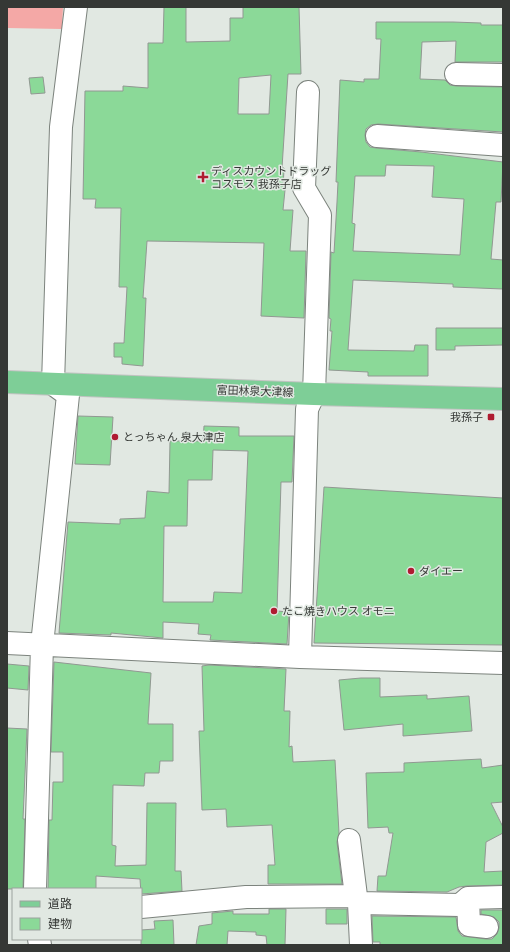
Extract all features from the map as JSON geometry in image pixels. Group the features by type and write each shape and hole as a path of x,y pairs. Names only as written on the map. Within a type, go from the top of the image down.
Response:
{"main road":[{"name":"富田林泉大津線","path":"7,382 314,394 503,399"}],"street":[{"path":"35,888 42,645 68,395 54,384 61,127 76,7"},
{"path":"456,74 503,75"},
{"path":"300,657 307,409 314,394 320,215 304,188 308,92"},
{"path":"389,132 463,133 503,144"},
{"path":"7,643 300,657 503,663"},
{"path":"349,840 358,899 361,945"},
{"path":"142,907 246,897 358,899 460,905 468,898 503,897"},
{"path":"468,898 469,925 487,927"}],"shaded area":[{"path":"7,7 63,7 62,29 7,28"}],"building":[{"path":"164,7 186,7 186,42 230,41 230,18 243,18 243,7 299,7 301,74 288,74 282,168 284,168 283,190 285,190 283,210 293,210 290,251 306,251 304,318 261,316 264,243 147,241 143,298 146,298 143,366 122,364 122,357 114,357 114,343 124,343 127,287 119,287 121,208 95,208 96,199 83,199 85,91 123,91 123,86 148,88 148,43 163,43","holes":["271,75 269,114 238,114 239,78"]},
{"path":"376,22 453,22 481,23 481,25 503,25 503,62 455,62 456,41 422,42 420,79 445,80 450,85 456,86 503,87 503,132 378,124 371,125 366,129 366,142 370,147 503,162 501,202 496,202 491,259 503,260 503,289 453,287 453,284 353,280 348,350 414,351 415,345 428,345 428,376 368,376 368,372 329,370 332,331 330,331 331,319 329,318 331,252 334,253 337,202 338,182 336,182 340,80 364,82 364,79 379,79 381,39 376,39","holes":["386,165 434,166 432,197 464,199 460,255 353,251 355,224 352,223 355,176 385,176"]},
{"path":"43,77 45,93 31,94 29,78"},
{"path":"436,328 503,328 503,345 455,346 455,350 436,350"},
{"path":"78,416 113,417 110,465 75,464"},
{"path":"204,426 239,427 239,436 294,436 292,482 281,482 277,611 289,612 287,644 210,640 211,635 198,634 199,624 163,622 163,638 111,633 111,635 59,633 68,522 120,524 120,519 145,518 147,491 169,493 170,441 203,441","holes":["213,450 248,451 242,593 214,592 213,602 163,602 164,526 187,526 188,480 212,480"]},
{"name":"ダイエー","path":"324,487 503,498 503,645 314,643"},
{"path":"54,662 151,673 148,724 173,724 173,761 160,761 159,773 145,773 144,786 113,785 112,845 116,846 115,866 146,865 147,803 176,803 175,871 181,871 182,891 142,894 140,879 96,876 96,888 48,888 49,820 52,820 53,782 63,782 63,752 51,752"},
{"path":"7,664 29,666 28,690 7,688"},
{"path":"209,665 286,669 284,711 290,711 289,747 292,746 293,762 335,760 339,833 337,842 342,884 268,884 268,865 275,865 272,825 227,827 226,809 202,810 199,731 204,731 202,666"},
{"path":"380,678 380,697 427,695 427,699 469,696 472,731 403,736 403,724 344,730 339,680"},
{"path":"7,728 27,729 23,819 25,819 23,888 7,889"},
{"path":"481,759 482,768 503,765 503,802 491,803 503,827 503,833 486,842 484,872 503,871 503,885 459,887 447,892 377,891 378,876 386,876 393,833 389,833 388,827 368,828 366,773 404,772 404,763"},
{"path":"269,909 286,909 285,945 267,945 266,936 256,935 256,932 228,931 227,945 196,945 199,926 212,924 212,913 233,911 233,914 269,914"},
{"path":"326,909 347,909 347,924 326,924"},
{"path":"481,910 503,910 503,945 380,945 380,942 373,942 372,916 456,917 458,931 462,936 492,939 497,934 499,922 494,917 481,914"},
{"path":"173,920 174,945 141,945 142,930 155,929 154,921"}],"place":[{"name":"ディスカウントドラッグ コスモス 我孫子店","path":"203,177"},
{"name":"我孫子","path":"491,417"},
{"name":"とっちゃん 泉大津店","path":"115,437"},
{"name":"ダイエー","path":"411,571"},
{"name":"たこ焼きハウス オモニ","path":"274,611"}]}
